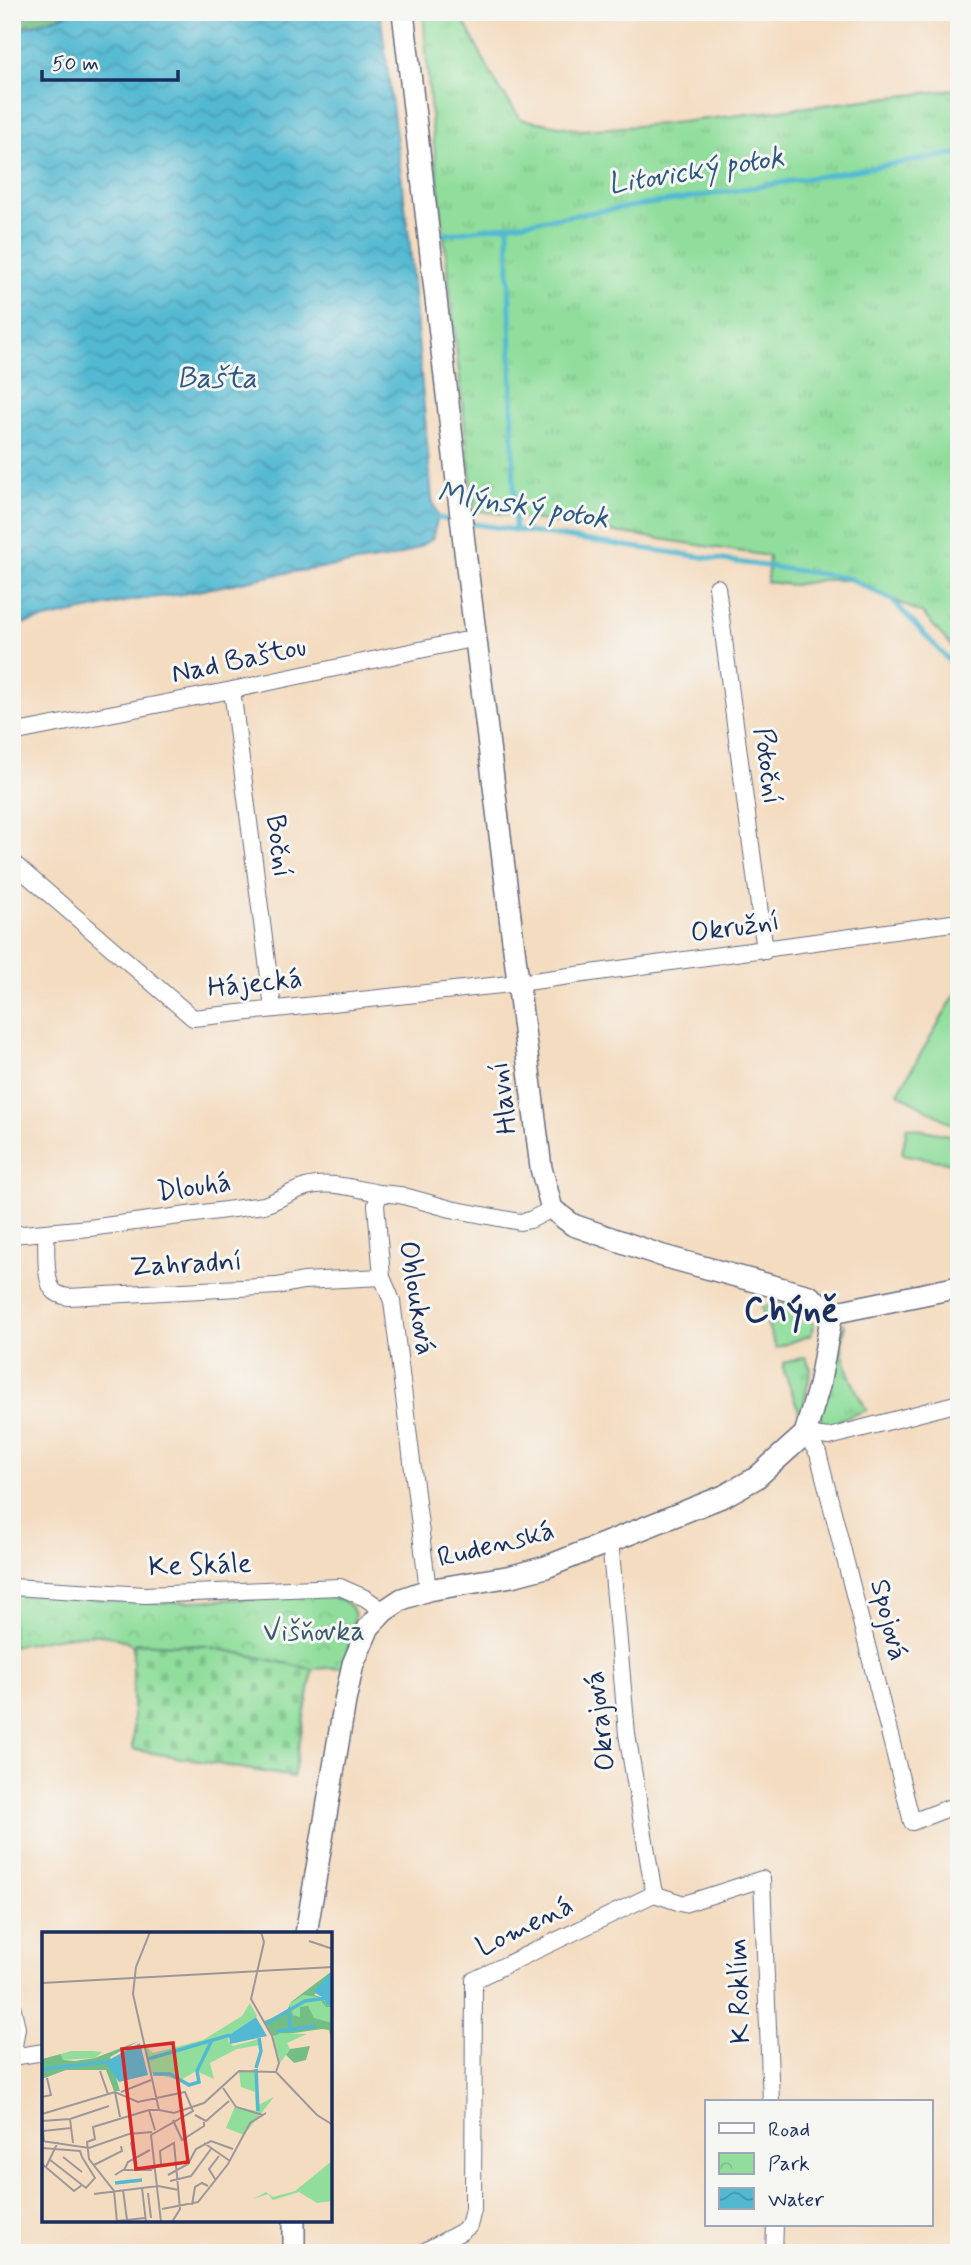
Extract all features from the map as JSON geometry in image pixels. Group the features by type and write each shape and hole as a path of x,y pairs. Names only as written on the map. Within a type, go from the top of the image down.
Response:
{"street":[{"name":"Hlavní","path":"403,12 465,551 541,1168 552,1209"},
{"name":"Potoční","path":"717,587 765,951"},
{"name":"Nad Baštou","path":"12,733 476,638"},
{"name":"Boční","path":"232,690 273,1008"},
{"name":"Hájecká","path":"12,862 193,1017 519,983"},
{"name":"Okružní","path":"519,983 959,922"},
{"name":"Dlouhá","path":"12,1235 264,1205 281,1200 304,1187 319,1184 379,1193"},
{"name":"Oblouková","path":"428,1590 392,1301 382,1277 376,1205 379,1193 400,1195 451,1209 520,1222 552,1209"},
{"path":"552,1209 573,1225 663,1256 809,1296 832,1313 959,1286"},
{"name":"Zahradní","path":"46,1233 48,1279 58,1295 68,1297 278,1286 303,1281 382,1277"},
{"path":"832,1313 819,1386 805,1434 829,1437 959,1404"},
{"name":"Rudenská","path":"306,1932 353,1664 369,1627 384,1611 402,1599 428,1590 512,1576 546,1567 724,1496 756,1478 805,1434"},
{"name":"Spojová","path":"805,1434 818,1453 912,1822 959,1804"},
{"name":"Okrajová","path":"610,1540 627,1734 654,1894"},
{"name":"Ke Skále","path":"12,1587 145,1595 340,1587 384,1611"},
{"name":"K Roklím","path":"654,1894 684,1904 762,1879 771,2100"},
{"name":"Lomená","path":"421,2253 469,2226 473,2210 474,1980 654,1894"},
{"path":"12,2005 16,2028 12,2057 42,2052"},
{"path":"294,2223 294,2253"},
{"path":"774,2253 775,2229"}],"green space":[{"path":"12,12 74,12 12,32"},
{"path":"423,12 459,12 497,85 521,119 581,130 664,124 959,89 959,651 954,649 923,614 854,580 822,580 793,585 767,582 769,556 474,510 432,127"},
{"path":"959,988 959,1128 898,1093"},
{"path":"907,1127 959,1137 957,1164 902,1154"},
{"path":"792,1302 805,1310 814,1326 811,1335 776,1348 761,1307"},
{"path":"844,1324 842,1346 845,1362 867,1410 839,1420 837,1428 819,1426 829,1373"},
{"path":"805,1357 811,1369 801,1417 783,1368 784,1363"},
{"name":"Višňovka","path":"12,1593 151,1603 325,1595 343,1601 355,1615 344,1667 313,1669 206,1646 136,1643 133,1646 120,1639 105,1636 74,1636 12,1646"},
{"path":"135,1643 206,1646 313,1669 293,1777 133,1748"}],"water":[{"name":"Bašta","path":"74,12 380,12 409,236 432,499 438,516 432,539 391,558 286,573 183,594 134,600 12,626 12,32"}],"waterway":[{"name":"Litovický potok","path":"441,235 689,198 959,153"},
{"path":"508,225 515,531"},
{"name":"Mlýnský potok","path":"432,517 457,521"},
{"name":"Mlýnský potok","path":"467,523 848,578 892,600 959,671"}],"district":[{"name":"Chýně","path":"791,1311"}]}
